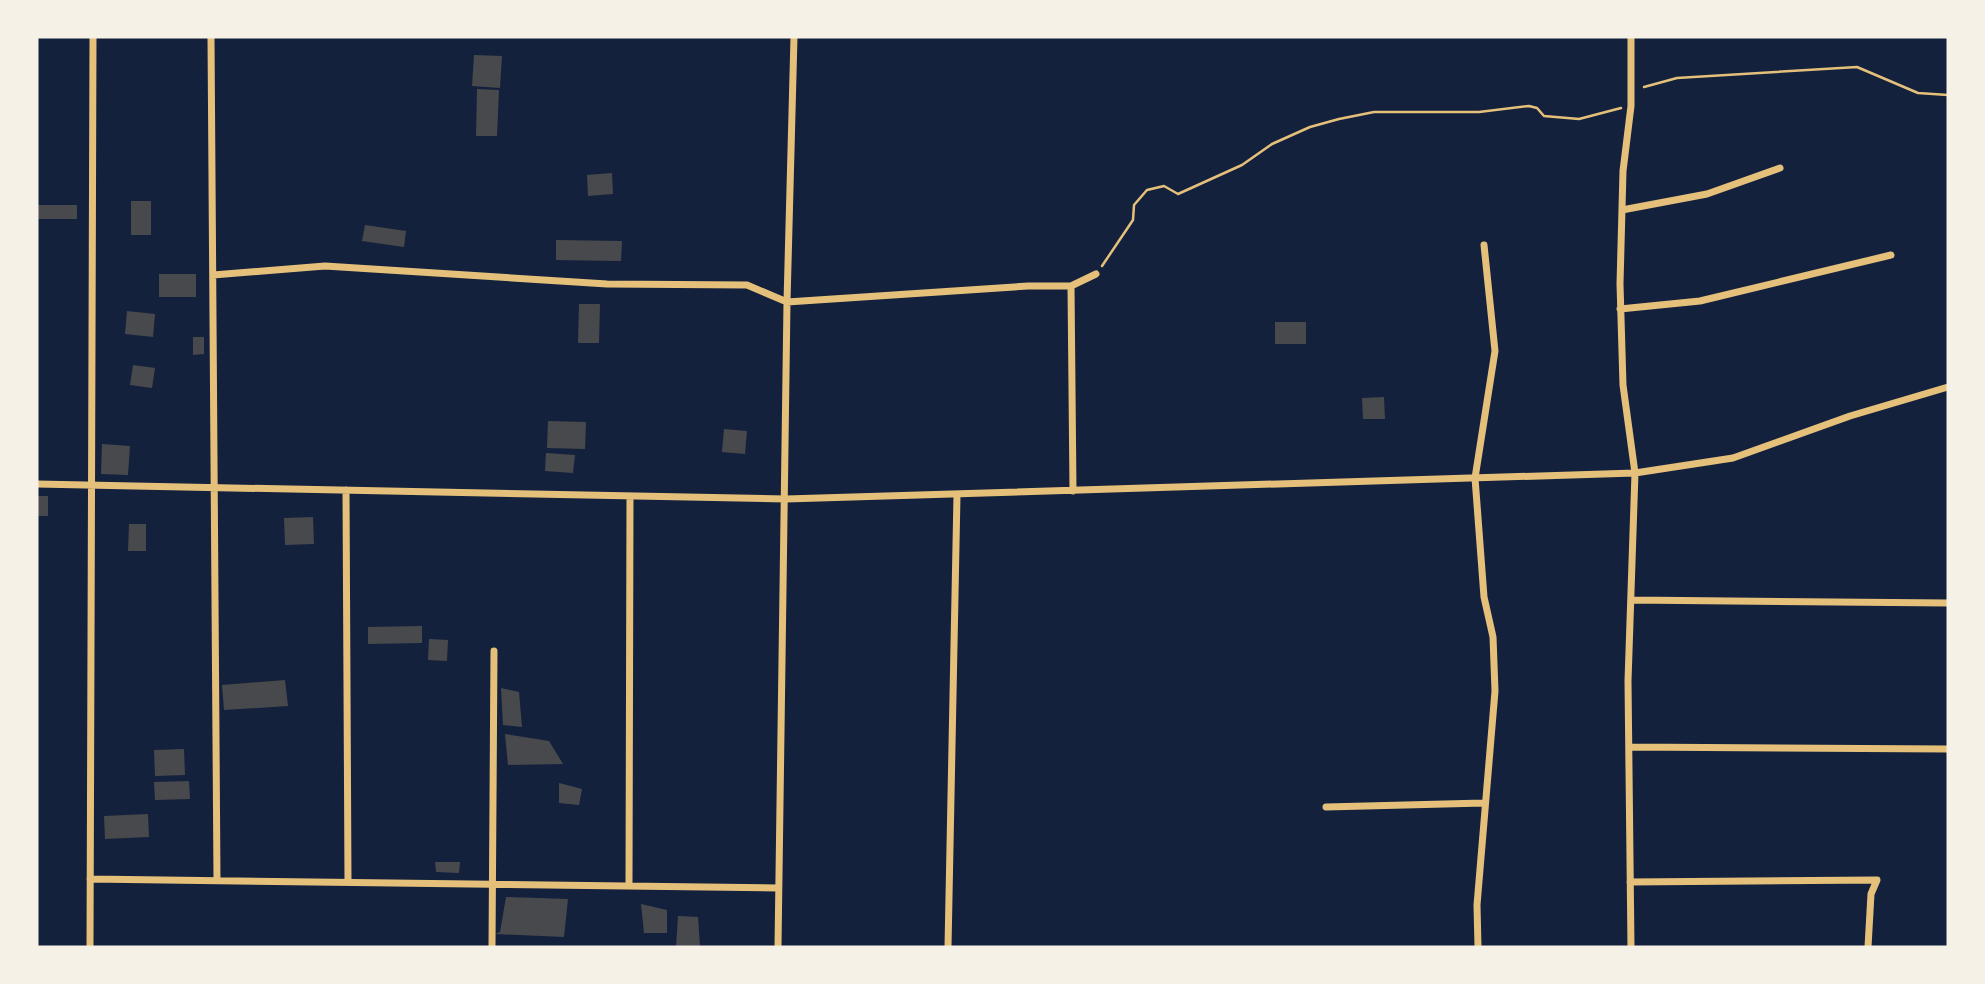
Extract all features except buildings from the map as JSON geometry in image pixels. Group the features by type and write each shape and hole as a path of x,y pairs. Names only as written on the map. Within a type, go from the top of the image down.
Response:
{"street":[{"path":"90,947 93,37"},
{"path":"211,37 217,880"},
{"path":"778,947 787,302 794,37"},
{"path":"1631,37 1631,106 1622,210 1620,309 1623,385 1635,473 1629,747 1631,947"},
{"path":"1622,210 1707,194 1780,168"},
{"path":"1478,947 1477,905 1494,691 1493,637 1484,597 1475,478 1495,351 1484,245"},
{"path":"1620,309 1700,301 1891,255"},
{"path":"213,275 325,266 607,284 747,285 787,302 1028,286 1071,286 1096,274"},
{"path":"1071,286 1073,491"},
{"path":"37,484 786,499 1635,473 1733,458 1850,416 1948,387"},
{"path":"346,490 348,882"},
{"path":"948,947 957,495"},
{"path":"629,496 629,886"},
{"path":"1631,600 1948,603"},
{"path":"492,947 494,652"},
{"path":"1629,747 1948,749"},
{"path":"1326,807 1484,803"},
{"path":"89,879 778,888"},
{"path":"1630,882 1877,880 1871,894 1868,947"}],"path":[{"path":"1631,90 1677,78 1857,67 1918,93 1948,95"},
{"path":"1096,274 1133,220 1134,205 1147,190 1164,186 1178,194 1218,177 1272,144 1310,127 1374,112 1399,110 1433,113 1479,112 1519,105 1537,108 1544,116 1551,118 1579,119 1631,106"}]}
